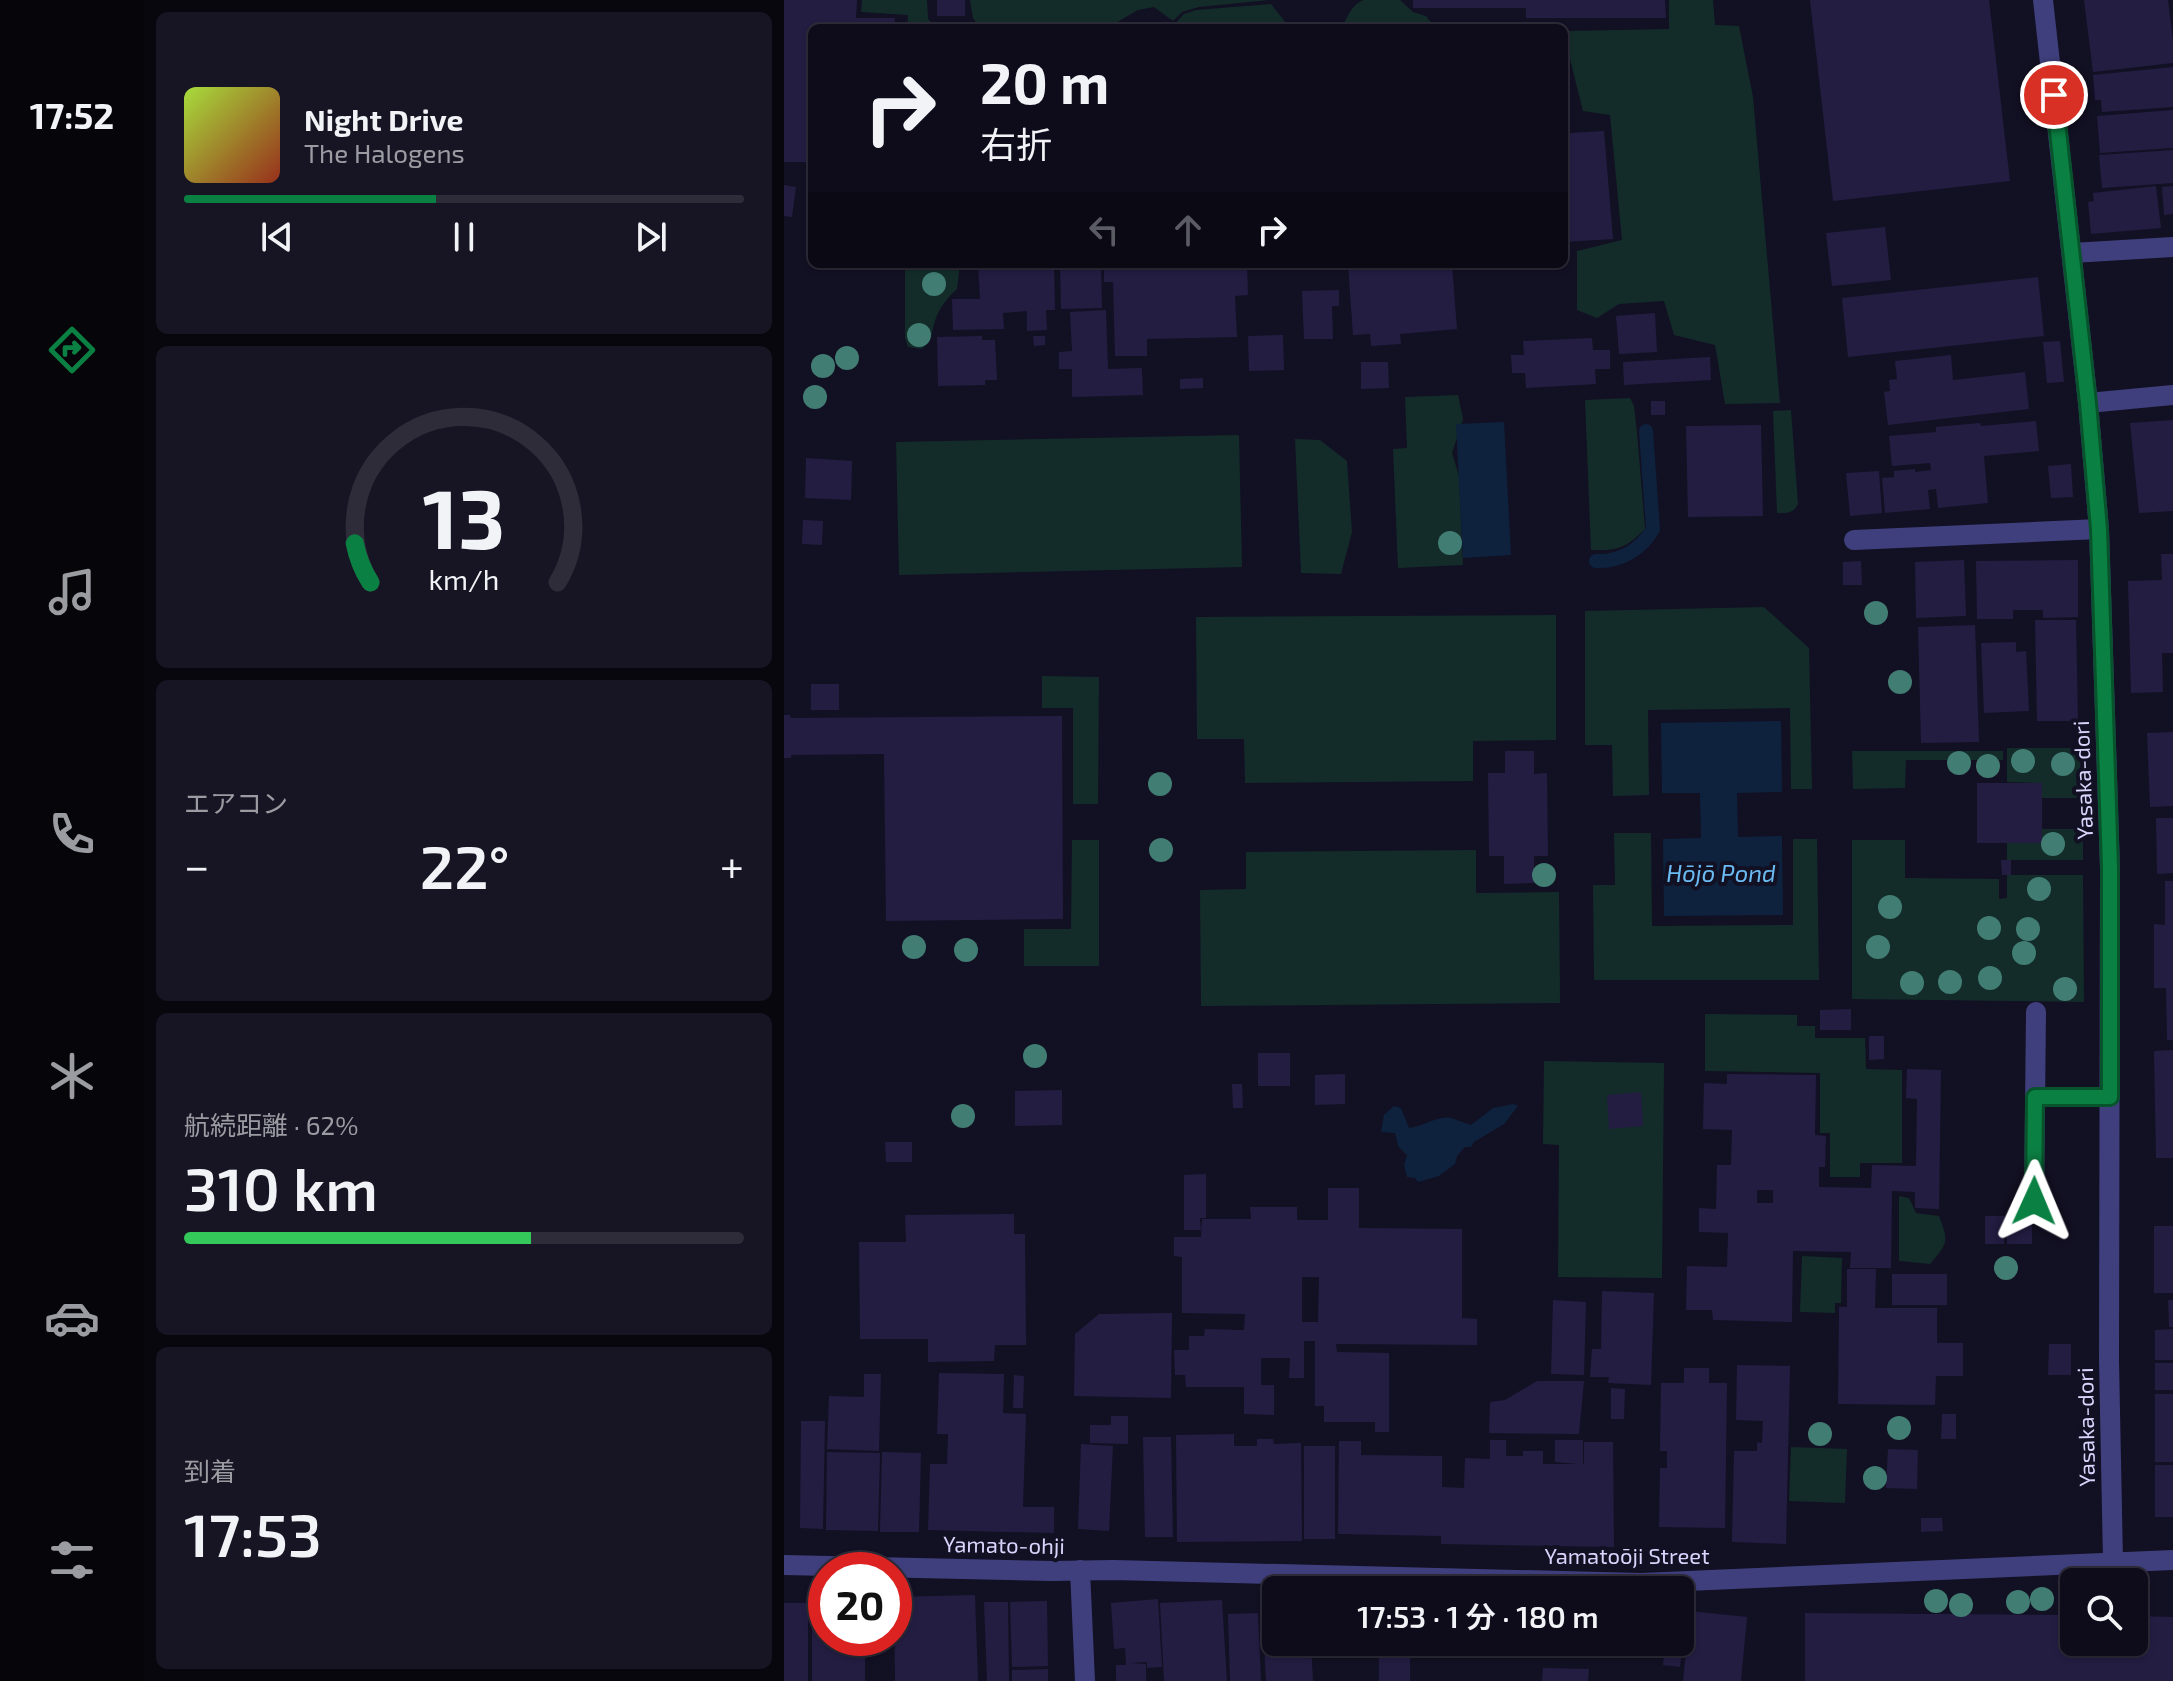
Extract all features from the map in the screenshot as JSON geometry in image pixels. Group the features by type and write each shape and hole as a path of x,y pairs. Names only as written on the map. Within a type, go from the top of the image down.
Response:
{"street":[{"name":"Yasaka-dori","path":"2043,0 2099,529 2110,868 2109,1361 2113,1561"},
{"path":"2072,253 2173,247"},
{"path":"2088,403 2173,395"},
{"path":"1854,540 2099,529"},
{"path":"2034,1201 2036,1012"},
{"path":"2035,1097 2110,1097"},
{"name":"Yamatoōji Street","path":"1080,1570 1653,1583 2173,1560"},
{"name":"Yamato-ohji","path":"784,1565 1080,1570"},
{"path":"1080,1570 1085,1681"}],"green space":[{"path":"862,0 927,0 928,19 932,24 907,24 908,15 861,12"},
{"path":"970,0 1269,0 1199,7 1182,12 1173,21 1154,7 1138,10 1114,24 977,24"},
{"path":"1400,0 1413,12 1426,16 1432,24 1344,24 1359,2"},
{"path":"1669,0 1713,0 1715,25 1739,26 1753,97 1780,403 1725,404 1715,345 1674,335 1664,301 1619,304 1597,318 1577,310 1577,251 1622,240 1610,115 1583,111 1568,51 1568,31 1669,29"},
{"path":"1271,4 1287,24 1175,24 1184,14 1196,10"},
{"path":"905,268 960,268 957,289 941,307 931,338 922,349 908,347 905,338"},
{"path":"1458,395 1463,419 1452,453 1459,476 1463,565 1398,568 1393,449 1407,448 1405,397"},
{"path":"1630,398 1637,432 1645,529 1621,547 1591,550 1585,400"},
{"path":"1791,410 1798,504 1792,511 1777,513 1773,411"},
{"path":"1239,435 1242,567 899,575 896,442"},
{"path":"1295,439 1320,440 1347,461 1352,532 1341,574 1301,573"},
{"path":"1764,607 1809,648 1812,789 1791,789 1790,708 1648,710 1649,795 1613,796 1612,745 1585,745 1585,611"},
{"path":"1556,615 1556,740 1473,741 1473,781 1245,783 1244,739 1197,739 1196,617"},
{"path":"1042,676 1099,677 1098,804 1073,804 1073,708 1042,708"},
{"path":"2007,748 2081,748 2082,798 2041,798 2041,783 2007,782"},
{"path":"1852,751 2003,751 2003,760 1906,760 1905,788 1853,789"},
{"path":"2042,829 2083,829 2083,860 2007,860 2007,843"},
{"path":"1614,833 1651,833 1652,926 1793,925 1793,839 1817,839 1819,980 1594,980 1593,885 1615,885"},
{"path":"1072,840 1099,840 1099,966 1024,966 1024,929 1071,929"},
{"path":"1852,840 1905,840 1905,878 1999,879 1999,899 2007,898 2007,875 2083,875 2084,1002 1852,999"},
{"path":"1476,850 1476,893 1559,892 1560,1003 1201,1006 1200,890 1246,889 1246,852"},
{"path":"1705,1014 1797,1015 1797,1026 1815,1026 1815,1038 1865,1038 1866,1069 1902,1070 1902,1163 1860,1163 1860,1177 1830,1177 1830,1133 1820,1133 1820,1073 1705,1071"},
{"path":"1544,1061 1664,1063 1662,1278 1558,1277 1559,1145 1543,1144"},
{"path":"1899,1196 1909,1198 1916,1213 1939,1216 1945,1242 1930,1264 1899,1261"},
{"path":"1802,1256 1842,1258 1841,1303 1835,1303 1835,1313 1800,1312"},
{"path":"1791,1447 1847,1449 1845,1503 1789,1501"}],"water":[{"path":"1504,422 1511,555 1463,558 1456,424"},
{"name":"Hōjō Pond","path":"1781,721 1782,792 1737,793 1738,837 1782,836 1783,915 1664,916 1663,839 1701,838 1700,793 1662,793 1661,723"},
{"path":"1394,1106 1401,1108 1409,1128 1446,1118 1471,1125 1493,1108 1518,1106 1504,1124 1471,1147 1465,1147 1455,1164 1439,1176 1418,1182 1415,1178 1407,1177 1404,1165 1407,1155 1398,1146 1395,1133 1381,1132 1384,1115"}],"building":[{"path":"784,0 857,0 856,18 895,18 894,24 808,24 808,162 784,162"},
{"path":"937,0 965,0 965,16 937,16"},
{"path":"1413,0 1665,0 1666,18 1526,18 1526,8 1413,8"},
{"path":"1810,0 1989,0 2010,181 1833,201"},
{"path":"2084,0 2168,0 2173,63 2093,72"},
{"path":"2173,67 2173,107 2102,112 2101,100 2095,100 2093,75"},
{"path":"2173,110 2173,148 2100,153 2097,116"},
{"path":"1568,112 1570,133 1604,131 1613,239 1568,242"},
{"path":"2173,150 2173,183 2102,188 2099,155"},
{"path":"784,185 796,187 792,217 784,216"},
{"path":"2156,186 2161,228 2091,234 2088,202 2094,201 2093,193"},
{"path":"2173,186 2173,214 2164,215 2162,187"},
{"path":"1885,227 1891,280 1832,286 1826,233"},
{"path":"978,268 1054,268 1055,310 1046,310 1047,330 1027,331 1027,311 1003,313 1004,329 953,330 952,299 980,299"},
{"path":"1060,268 1101,268 1102,308 1061,309"},
{"path":"1104,268 1247,268 1248,295 1235,296 1237,337 1147,339 1147,356 1115,356 1113,282 1104,282"},
{"path":"1348,268 1452,268 1457,329 1400,334 1401,344 1371,346 1370,334 1353,335"},
{"path":"2038,277 2044,336 1848,357 1842,298"},
{"path":"1339,290 1339,306 1332,306 1333,339 1304,339 1302,291"},
{"path":"1106,310 1108,369 1142,368 1143,395 1072,397 1072,369 1059,369 1059,352 1072,351 1070,312"},
{"path":"1655,313 1657,352 1619,354 1616,316"},
{"path":"1283,335 1284,370 1249,371 1248,336"},
{"path":"982,336 982,340 995,340 997,380 985,380 985,385 938,386 937,337"},
{"path":"1033,336 1045,336 1045,345 1034,346"},
{"path":"1592,338 1593,350 1610,350 1610,369 1595,369 1596,384 1526,388 1525,373 1512,373 1511,355 1524,355 1523,341"},
{"path":"2060,341 2064,382 2047,383 2043,342"},
{"path":"1951,355 1953,380 2025,372 2029,409 1888,425 1884,392 1890,391 1889,380 1897,379 1895,361"},
{"path":"1710,357 1711,380 1624,385 1623,362"},
{"path":"1361,362 1388,362 1389,388 1361,389"},
{"path":"1203,378 1203,388 1180,389 1180,379"},
{"path":"1651,401 1665,401 1665,415 1651,415"},
{"path":"2173,420 2173,511 2139,513 2130,423"},
{"path":"2036,421 2039,451 1984,456 1988,503 1938,508 1936,489 1928,490 1930,509 1885,513 1882,478 1894,477 1894,471 1931,470 1930,463 1892,466 1889,436 1936,432 1936,427"},
{"path":"1761,425 1763,516 1688,517 1686,426"},
{"path":"806,458 852,461 851,500 805,498"},
{"path":"2071,464 2073,497 2051,498 2048,466"},
{"path":"1879,471 1882,513 1850,516 1846,473"},
{"path":"803,520 823,521 822,545 802,544"},
{"path":"2161,554 2173,554 2173,653 2162,653 2163,692 2131,693 2128,581 2162,580"},
{"path":"1964,560 1966,616 1916,618 1915,562"},
{"path":"2078,560 2078,617 2043,618 2043,610 2013,610 2013,619 1977,619 1976,561"},
{"path":"1861,561 1862,585 1843,585 1843,562"},
{"path":"2035,620 2076,620 2078,721 2037,721"},
{"path":"1975,625 1979,742 1921,743 1918,627"},
{"path":"2016,642 2016,652 2026,651 2029,711 1984,713 1981,643"},
{"path":"811,684 839,684 839,710 811,710"},
{"path":"784,715 791,718 1062,716 1063,919 886,921 884,754 791,755 791,758 784,758"},
{"path":"2173,732 2173,806 2150,807 2147,733"},
{"path":"1505,751 1534,751 1534,774 1547,773 1548,856 1534,856 1534,883 1504,884 1504,856 1489,856 1488,773 1505,773"},
{"path":"1977,783 2042,783 2042,843 1977,843"},
{"path":"2156,818 2173,818 2173,873 2157,874"},
{"path":"2001,860 2011,860 2011,875 2002,875"},
{"path":"2165,881 2173,881 2173,1040 2167,1040 2166,988 2154,988 2154,924 2165,925"},
{"path":"1851,1009 1851,1030 1820,1030 1820,1010"},
{"path":"1869,1036 1884,1036 1884,1059 1869,1060"},
{"path":"2173,1050 2173,1158 2156,1158 2154,1051"},
{"path":"1258,1053 1290,1053 1290,1086 1258,1086"},
{"path":"1907,1069 1941,1070 1939,1209 1915,1208 1915,1192 1892,1191 1891,1268 1850,1268 1851,1252 1793,1251 1792,1322 1713,1320 1712,1310 1686,1310 1687,1266 1727,1267 1728,1233 1699,1232 1699,1208 1716,1209 1717,1165 1731,1165 1732,1130 1703,1129 1704,1083 1727,1084 1727,1074 1816,1075 1815,1135 1826,1136 1825,1167 1819,1167 1819,1187 1871,1188 1872,1165 1916,1166 1917,1099 1906,1098","holes":["1757,1190 1773,1190 1773,1203 1757,1203"]},
{"path":"1345,1074 1345,1104 1315,1105 1315,1075"},
{"path":"1232,1084 1242,1084 1243,1108 1233,1108"},
{"path":"1062,1090 1062,1125 1015,1126 1015,1091"},
{"path":"1641,1092 1643,1126 1609,1129 1607,1095"},
{"path":"885,1142 912,1142 912,1162 886,1162"},
{"path":"1206,1174 1206,1218 1200,1218 1201,1230 1184,1230 1184,1175"},
{"path":"1328,1188 1359,1188 1359,1228 1462,1229 1462,1318 1477,1319 1477,1345 1336,1344 1337,1352 1389,1353 1389,1432 1375,1432 1375,1422 1324,1422 1324,1406 1315,1406 1315,1341 1304,1341 1304,1378 1289,1378 1290,1358 1261,1358 1261,1385 1274,1385 1274,1415 1244,1414 1244,1387 1186,1387 1185,1375 1175,1375 1174,1350 1189,1350 1189,1336 1204,1336 1205,1329 1244,1330 1245,1314 1182,1313 1182,1257 1174,1256 1174,1237 1201,1237 1202,1219 1251,1219 1250,1207 1297,1207 1297,1220 1328,1220","holes":["1302,1277 1319,1277 1318,1322 1302,1322"]},
{"path":"1014,1214 1014,1234 1025,1234 1026,1345 995,1345 994,1361 928,1362 928,1339 860,1339 859,1242 906,1242 905,1215"},
{"path":"1985,1216 2005,1216 2004,1244 1985,1244"},
{"path":"2007,1216 2032,1216 2032,1244 2007,1244"},
{"path":"2154,1226 2173,1226 2173,1293 2154,1293"},
{"path":"1847,1269 1876,1269 1875,1308 1937,1308 1937,1343 1963,1343 1963,1376 1936,1376 1935,1405 1838,1404 1839,1307 1847,1307"},
{"path":"1892,1274 1947,1274 1947,1305 1892,1305"},
{"path":"1602,1291 1654,1293 1651,1385 1608,1383 1609,1377 1590,1377 1592,1349 1601,1349"},
{"path":"1553,1300 1586,1302 1584,1375 1551,1374"},
{"path":"2168,1300 2173,1300 2173,1327 2169,1327"},
{"path":"1172,1313 1171,1398 1074,1396 1075,1334 1099,1314"},
{"path":"2173,1329 2173,1360 2155,1360 2155,1330"},
{"path":"2049,1344 2071,1344 2071,1375 2048,1375"},
{"path":"2155,1363 2173,1363 2173,1390 2155,1390"},
{"path":"1737,1365 1790,1366 1786,1544 1732,1542 1734,1451 1757,1451 1757,1442 1762,1443 1763,1421 1736,1420"},
{"path":"1684,1368 1709,1368 1709,1383 1727,1383 1725,1528 1659,1527 1660,1468 1667,1468 1667,1451 1660,1451 1661,1383 1684,1383"},
{"path":"939,1373 1004,1374 1003,1413 1026,1414 1023,1507 1054,1507 1054,1533 928,1530 930,1464 947,1464 948,1434 937,1434"},
{"path":"864,1374 881,1374 879,1451 827,1449 829,1396 864,1397"},
{"path":"1014,1375 1024,1376 1023,1408 1013,1408"},
{"path":"1537,1381 1584,1381 1579,1434 1489,1433 1490,1402 1505,1400"},
{"path":"1611,1388 1625,1389 1624,1419 1611,1419"},
{"path":"2155,1394 2173,1394 2173,1462 2155,1462"},
{"path":"1942,1414 1956,1414 1956,1439 1941,1439"},
{"path":"1111,1416 1128,1416 1128,1444 1090,1443 1090,1425 1111,1425"},
{"path":"801,1421 825,1421 823,1529 800,1528"},
{"path":"1234,1434 1234,1446 1257,1446 1257,1439 1273,1439 1274,1444 1301,1443 1302,1541 1177,1542 1176,1435"},
{"path":"1143,1437 1171,1437 1173,1537 1145,1537"},
{"path":"1490,1440 1506,1440 1506,1456 1523,1456 1523,1451 1543,1451 1543,1464 1578,1464 1555,1462 1555,1440 1583,1440 1583,1464 1584,1442 1613,1442 1614,1547 1441,1544 1441,1536 1338,1534 1339,1441 1361,1441 1361,1455 1442,1456 1442,1487 1464,1488 1465,1458 1490,1459"},
{"path":"1081,1444 1113,1446 1109,1531 1078,1529"},
{"path":"1304,1446 1335,1446 1335,1539 1304,1539"},
{"path":"1888,1449 1918,1450 1917,1489 1886,1488"},
{"path":"827,1452 880,1453 878,1531 826,1530"},
{"path":"882,1452 921,1453 919,1532 880,1532"},
{"path":"2155,1465 2173,1465 2173,1517 2155,1517"},
{"path":"1921,1518 1942,1518 1943,1531 1921,1532"},
{"path":"975,1595 978,1681 895,1681 895,1656 912,1656 912,1597"},
{"path":"1158,1599 1162,1667 1147,1668 1147,1662 1130,1663 1146,1664 1146,1681 1116,1681 1116,1665 1126,1665 1125,1648 1114,1649 1111,1603"},
{"path":"1222,1600 1227,1681 1164,1681 1160,1603"},
{"path":"1047,1601 1048,1666 1012,1667 1010,1602"},
{"path":"984,1602 1008,1602 1009,1681 987,1681"},
{"path":"784,1603 808,1603 808,1681 784,1681"},
{"path":"1694,1611 1747,1617 1741,1681 1683,1681 1686,1656 1694,1656"},
{"path":"1258,1613 1261,1681 1230,1681 1228,1614"},
{"path":"1805,1613 2060,1615 2060,1656 2148,1656 2148,1616 2173,1617 2173,1681 1805,1681"},
{"path":"812,1656 865,1656 865,1681 812,1681"},
{"path":"1265,1656 1312,1656 1313,1681 1266,1681"},
{"path":"1379,1656 1410,1656 1410,1681 1379,1681"},
{"path":"1664,1656 1681,1656 1680,1667 1663,1665"},
{"path":"1543,1668 1589,1669 1588,1681 1542,1681"},
{"path":"1048,1669 1048,1681 1012,1681 1012,1670"}],"waterway":[{"path":"1596,561 1629,553 1653,529 1646,431"}],"route":[{"path":"2034,1201 2035,1097 2110,1097 2110,868 2099,529 2054,95"}]}
